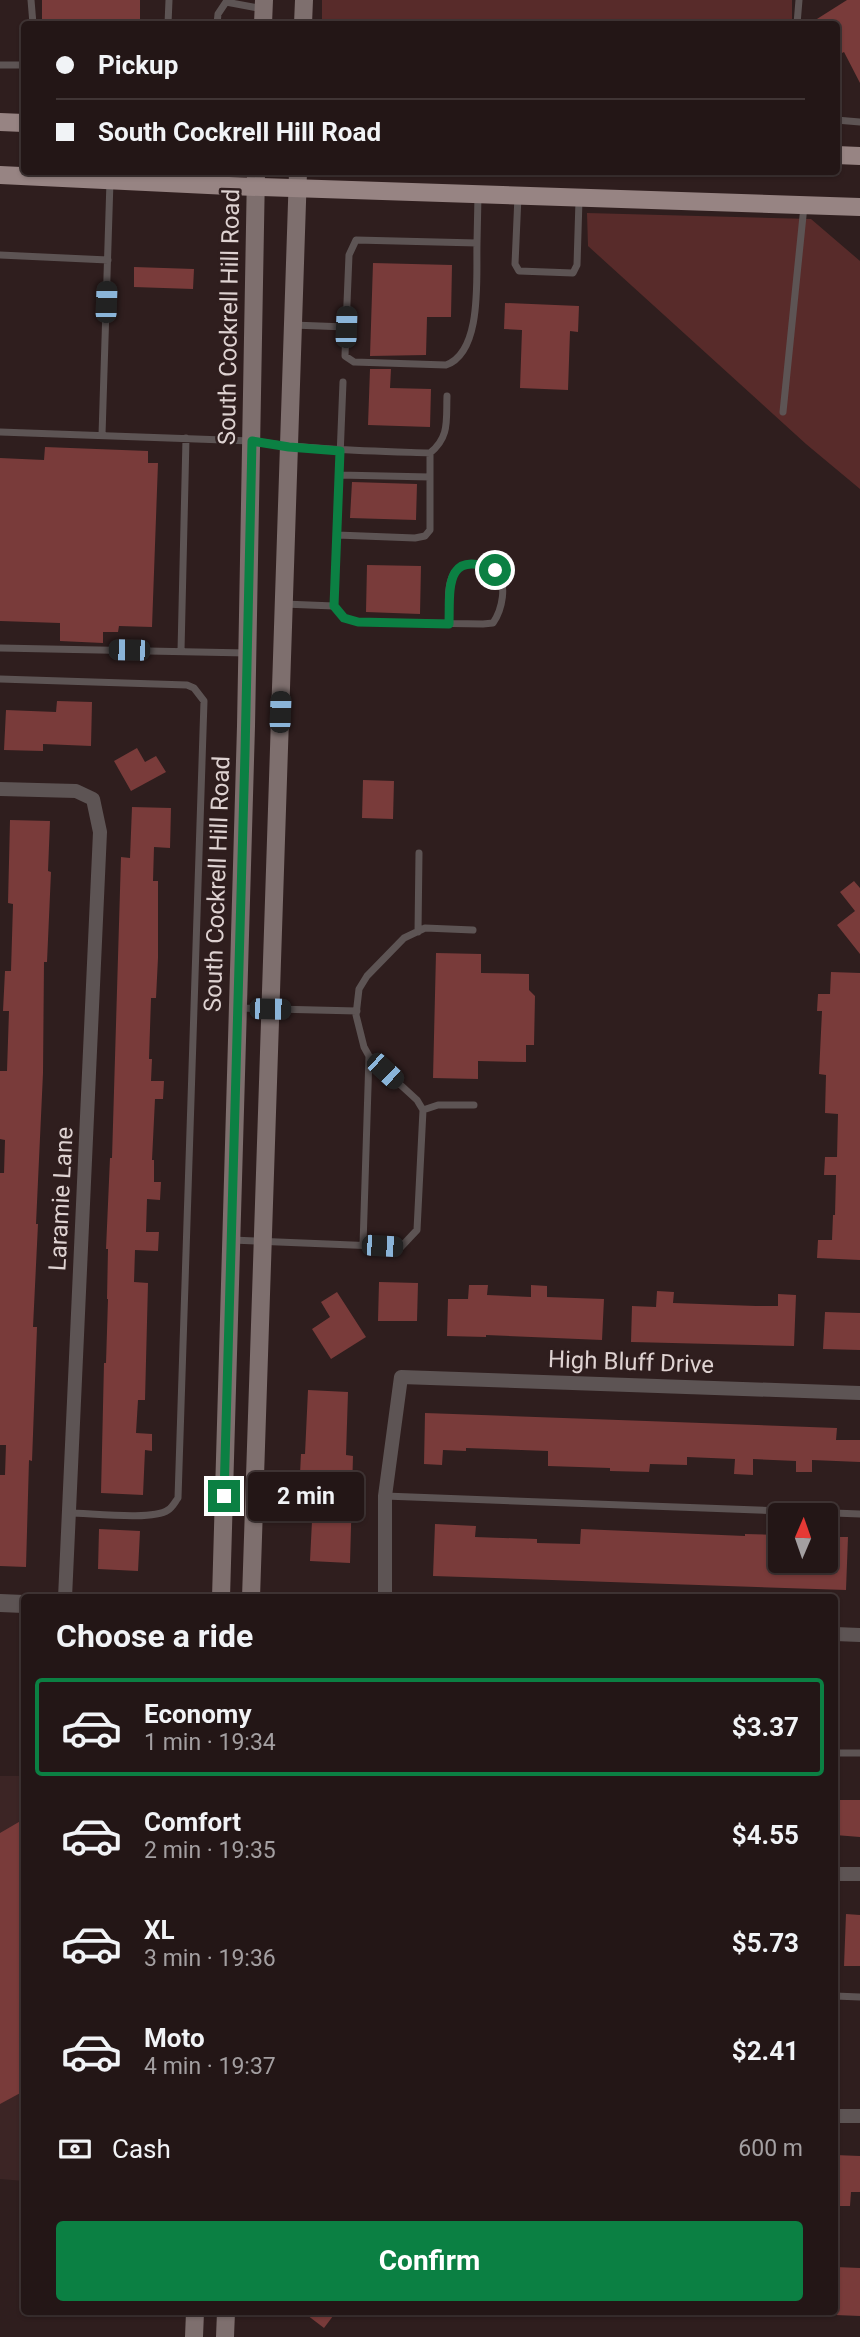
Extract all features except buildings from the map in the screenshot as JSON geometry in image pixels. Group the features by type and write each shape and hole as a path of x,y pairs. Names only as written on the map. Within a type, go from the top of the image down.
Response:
{"main road":[{"path":"303,21 304,0"},
{"path":"0,122 21,123"},
{"path":"840,155 860,156"},
{"path":"0,175 110,180 298,180 478,194 860,207"},
{"name":"South Cockrell Hill Road","path":"221,1594 247,653 255,179"},
{"path":"251,1594 298,180"},
{"path":"194,2337 195,2315"},
{"path":"225,2337 226,2315"}],"street":[{"name":"Laramie Lane","path":"0,789 76,791 93,799 100,832 65,1594"},
{"name":"High Bluff Drive","path":"385,1496 401,1377 860,1393"},
{"path":"384,1594 385,1496"},
{"path":"0,1603 21,1604"},
{"path":"838,1634 860,1635"},
{"path":"838,1874 860,1874"},
{"path":"838,2116 860,2116"}],"lane":[{"path":"30,0 33,21"},
{"path":"168,21 169,0"},
{"path":"797,21 799,0"},
{"path":"217,21 225,1 264,11"},
{"path":"0,65 21,65"},
{"path":"840,120 860,122"},
{"path":"102,435 110,180"},
{"path":"477,243 356,240 349,256 345,356 349,360 446,365 463,355 472,329 477,243 478,194"},
{"path":"518,195 515,264 519,271 573,274 577,265 579,198"},
{"path":"783,412 804,205"},
{"path":"0,255 107,260"},
{"path":"293,325 346,327"},
{"path":"343,382 334,606 344,618 358,622 449,624 493,622 502,604 502,579 495,570 485,565 462,565 454,571 451,579 449,624"},
{"path":"0,432 252,441 340,451 430,453 445,435 447,396"},
{"path":"180,651 186,438"},
{"path":"337,535 415,538 425,536 430,530 430,453"},
{"path":"339,475 430,477"},
{"path":"283,604 334,606"},
{"path":"0,648 247,653"},
{"path":"0,679 187,685 200,693 204,701 178,1498 170,1509 161,1514 69,1513"},
{"path":"418,932 419,853"},
{"path":"231,1240 401,1247 417,1230 423,1110 417,1100 369,1056 364,1047 356,1011 359,989 367,976 404,938 425,928 474,930"},
{"path":"238,1008 356,1011"},
{"path":"363,1245 369,1056"},
{"path":"423,1110 438,1105 474,1105"},
{"path":"385,1496 860,1514"},
{"path":"838,1752 860,1753"},
{"path":"838,1996 860,1997"}],"shaded area":[{"path":"322,0 792,0 792,21 322,21"},
{"path":"587,213 811,219 860,261 860,489 806,444 588,246"},
{"path":"0,1776 21,1776 21,2181 0,2179"}],"route":[{"path":"224,1496 252,441 340,451 334,606 344,618 358,622 449,624 451,579 454,571 462,565 485,565 495,570"}]}
